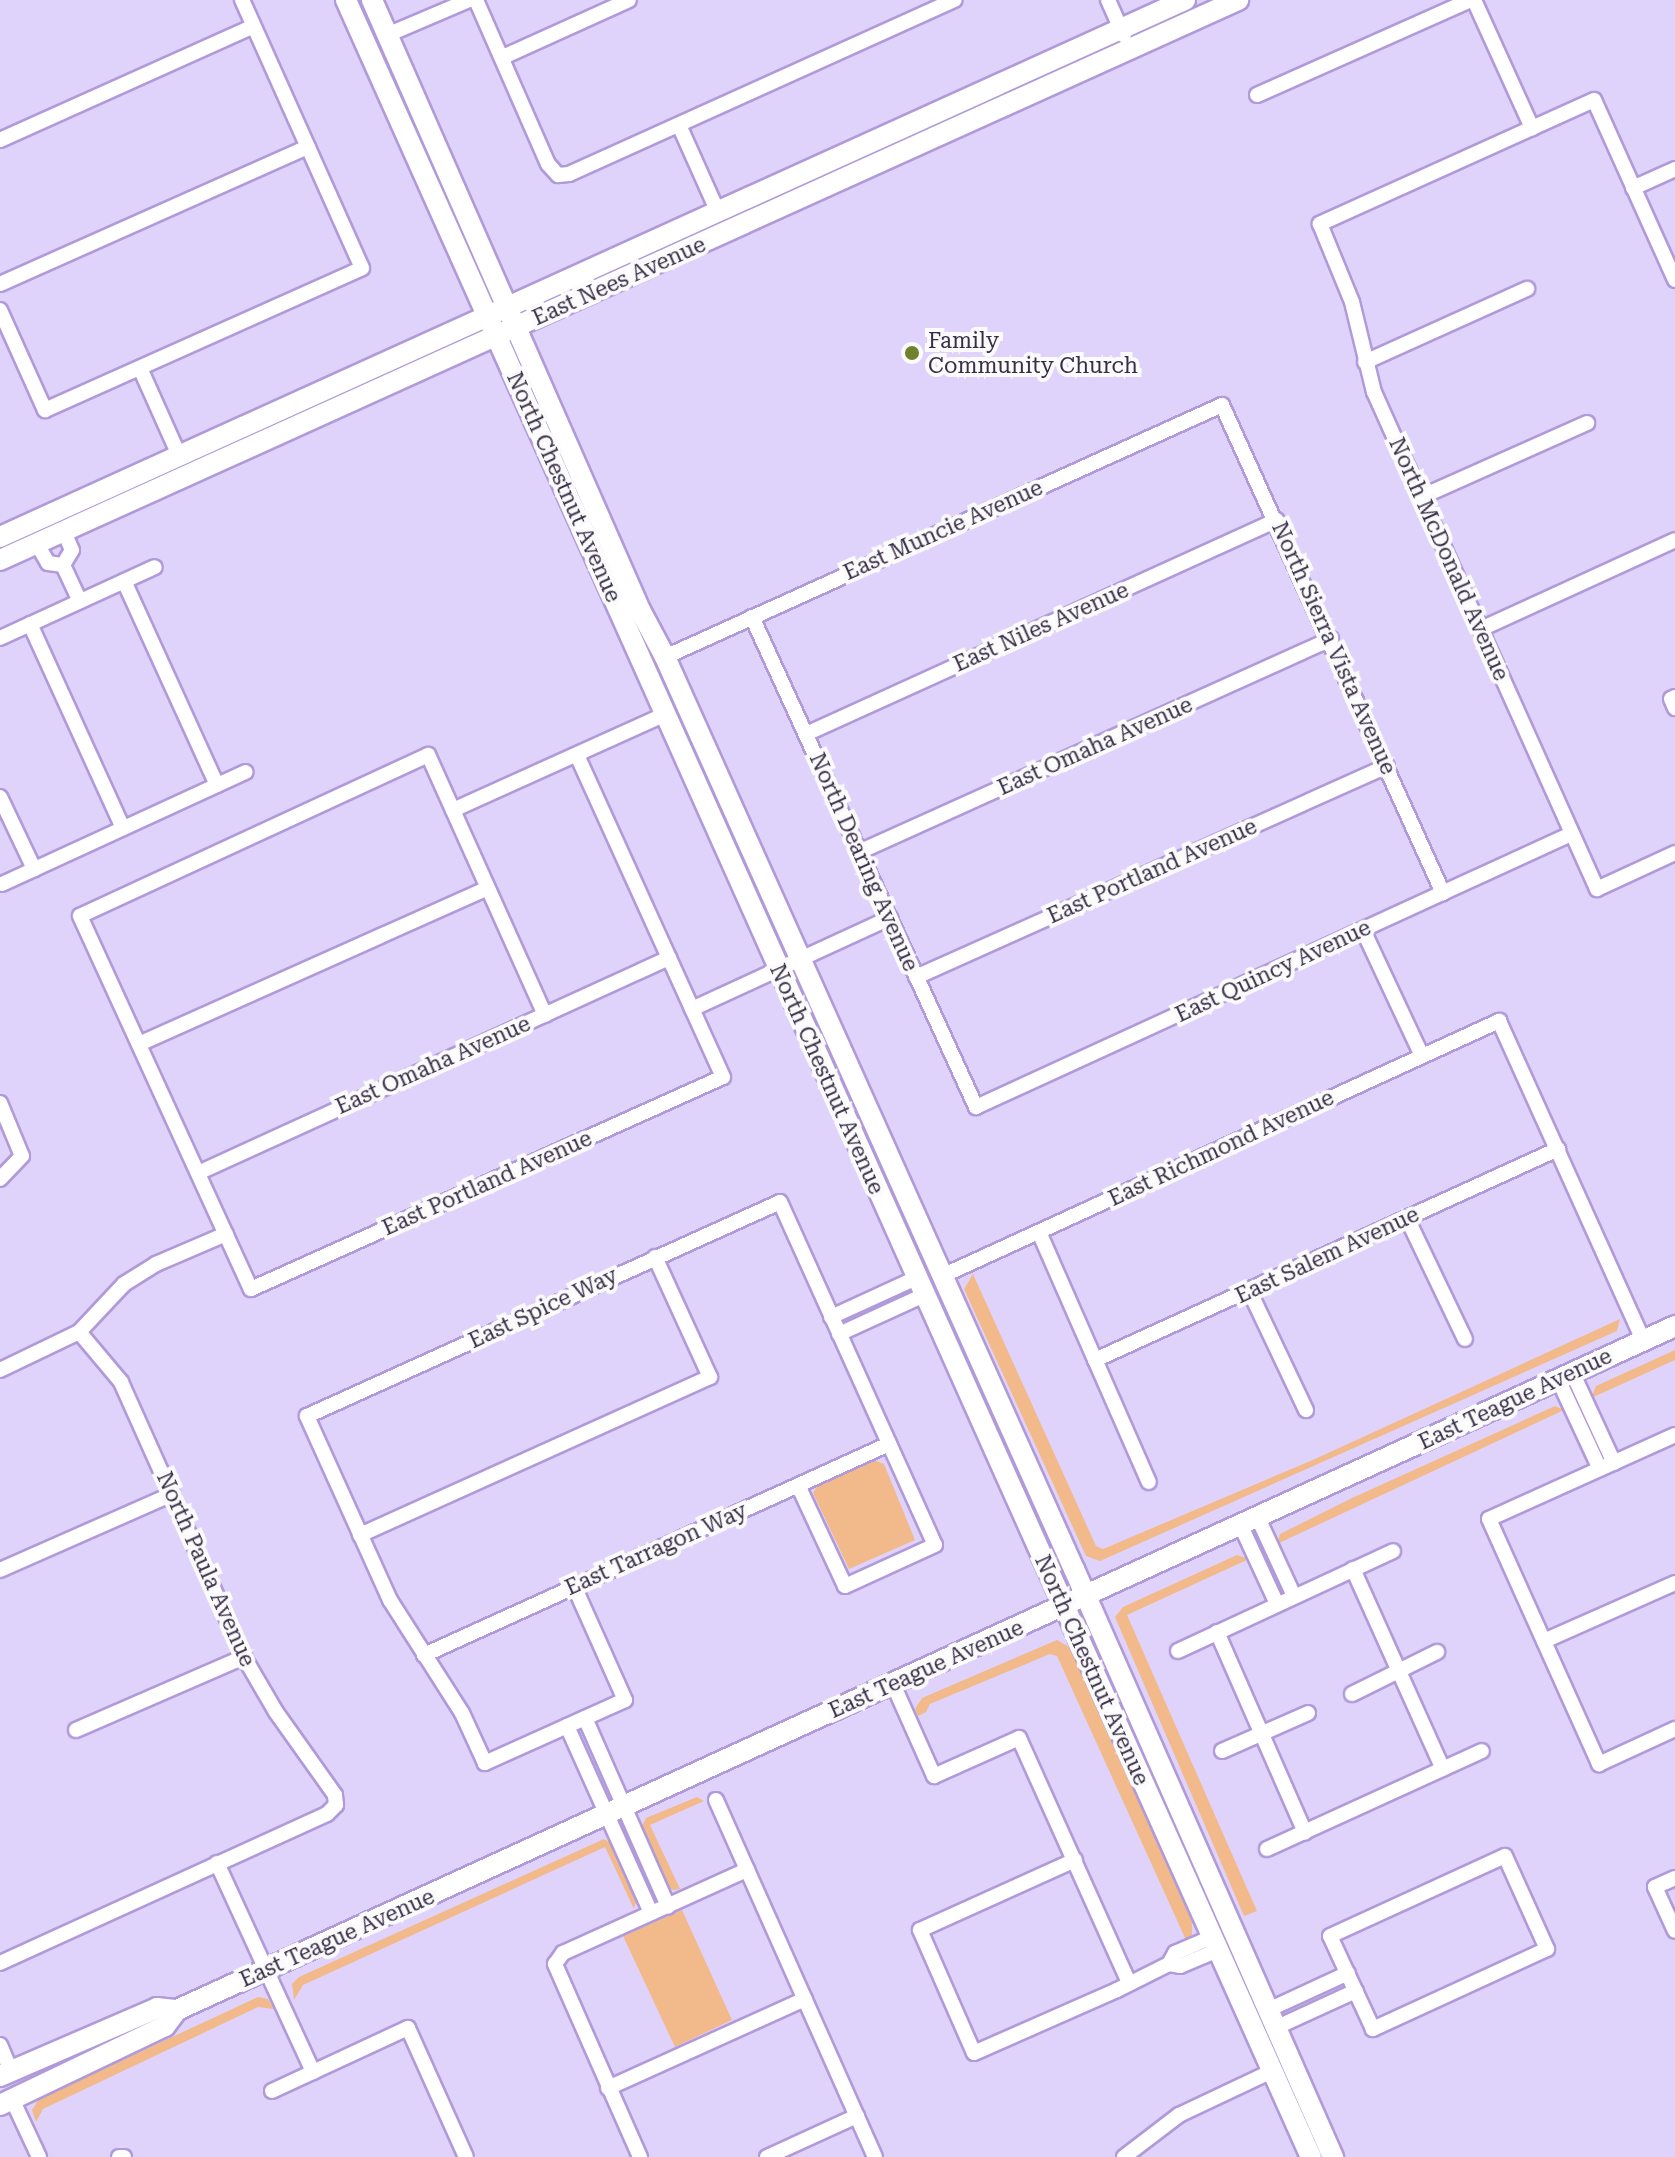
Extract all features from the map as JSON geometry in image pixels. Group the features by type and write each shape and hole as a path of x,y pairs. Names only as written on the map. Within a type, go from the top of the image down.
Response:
{"main road":[{"name":"North Chestnut Avenue","path":"346,0 1311,2157"},
{"path":"358,0 371,27 387,35"},
{"name":"North Chestnut Avenue","path":"372,0 640,610 665,657 800,958 1333,2157"},
{"name":"East Nees Avenue","path":"0,537 1185,0"},
{"name":"East Nees Avenue","path":"0,560 1238,0"},
{"path":"746,223 748,211 837,169 880,137"},
{"path":"64,532 100,503 169,473 176,466 179,455"},
{"path":"625,621 640,630 651,650 665,657"},
{"path":"848,1125 890,1188 928,1273 942,1276"},
{"name":"East Teague Avenue","path":"6,2102 165,2026 177,2010 1675,1326"},
{"path":"1215,1944 1218,1936 1229,1944 1257,2005 1271,2019"},
{"name":"East Teague Avenue","path":"6,2074 157,2008 177,2010"}],"street":[{"path":"0,310 45,410 362,268 242,0"},
{"path":"387,35 469,0"},
{"path":"476,0 548,164 558,175 569,174 955,0"},
{"path":"503,57 629,0"},
{"path":"1108,0 1130,49"},
{"path":"1257,95 1472,0 1532,128 1594,100 1675,280"},
{"path":"0,140 254,26"},
{"path":"679,125 718,212"},
{"name":"North McDonald Avenue","path":"1532,128 1320,224 1352,302 1374,392 1597,889 1674,855"},
{"path":"0,284 308,147"},
{"path":"1633,188 1675,169"},
{"path":"1365,362 1527,289"},
{"path":"140,368 179,455"},
{"name":"East Muncie Avenue","path":"665,657 1222,405"},
{"name":"North Sierra Vista Avenue","path":"1222,405 1331,639 1443,893"},
{"path":"1421,497 1587,423"},
{"name":"East Niles Avenue","path":"806,734 1277,520"},
{"path":"63,565 72,550 64,532"},
{"path":"1481,629 1675,540"},
{"path":"37,544 48,563 63,565"},
{"path":"63,565 80,601"},
{"path":"0,638 155,567"},
{"path":"124,581 217,785"},
{"name":"North Dearing Avenue","path":"752,617 976,1107"},
{"path":"30,624 123,828"},
{"name":"East Omaha Avenue","path":"859,852 1331,639"},
{"path":"453,810 666,714"},
{"path":"0,1370 79,1332 124,1284 156,1264 226,1234 80,916 428,755 545,1015"},
{"path":"577,755 692,1009 890,918"},
{"name":"East Portland Avenue","path":"916,977 1387,766"},
{"path":"2,884 246,772"},
{"path":"0,797 34,869"},
{"name":"East Quincy Avenue","path":"976,1107 1571,834"},
{"path":"139,1044 488,888"},
{"path":"1363,930 1422,1056"},
{"name":"East Omaha Avenue","path":"198,1173 669,958"},
{"name":"East Portland Avenue","path":"226,1234 251,1289 723,1077 692,1009"},
{"name":"East Richmond Avenue","path":"942,1276 1499,1021 1558,1149"},
{"path":"0,1103 22,1156 0,1179"},
{"path":"1558,1149 1643,1340"},
{"name":"East Salem Avenue","path":"1095,1360 1558,1149"},
{"name":"East Spice Way","path":"360,1535 307,1416 780,1202 831,1317"},
{"path":"1407,1218 1465,1339"},
{"path":"1039,1232 1149,1482"},
{"path":"574,1586 625,1700 485,1763 462,1713 390,1600 360,1535 710,1377 655,1257"},
{"path":"798,1485 845,1586 935,1545 831,1317 881,1294 920,1286"},
{"path":"839,1334 889,1311 920,1286"},
{"path":"1249,1290 1306,1410"},
{"path":"881,1294 889,1311"},
{"name":"North Paula Avenue","path":"79,1332 121,1382 244,1657 276,1712 335,1795 336,1805 327,1814 217,1863"},
{"path":"1565,1376 1614,1463"},
{"path":"1565,1376 1600,1469"},
{"path":"1675,1435 1489,1519 1599,1764 1675,1729"},
{"name":"East Tarragon Way","path":"424,1655 889,1444"},
{"path":"0,1570 172,1494"},
{"path":"1249,1522 1279,1565 1294,1596"},
{"path":"1249,1522 1262,1573 1277,1604"},
{"path":"1178,1651 1393,1551"},
{"path":"1262,1573 1279,1565"},
{"path":"1353,1569 1443,1769"},
{"path":"1544,1641 1675,1583"},
{"path":"1217,1632 1305,1832"},
{"path":"1352,1694 1437,1652"},
{"path":"76,1730 244,1657"},
{"path":"893,1684 934,1776 1019,1738 1129,1983"},
{"path":"1222,1751 1308,1713"},
{"path":"585,1718 605,1764 630,1867 651,1913"},
{"path":"567,1726 588,1772 647,1859 668,1906"},
{"path":"1267,1849 1482,1751"},
{"path":"588,1772 605,1764"},
{"path":"716,1800 875,2157"},
{"path":"1505,1856 1547,1949 1373,2029 1356,1991 1330,1936 1505,1856"},
{"path":"630,1867 647,1859"},
{"path":"1075,1860 920,1930 974,2053 1169,1964 1175,1953 1215,1944"},
{"path":"0,1963 217,1863 313,2072"},
{"path":"640,2157 555,1964 563,1953 747,1870"},
{"path":"1675,1878 1655,1887 1675,1931"},
{"path":"1271,2019 1316,1988 1348,1973"},
{"path":"1316,1988 1324,2005"},
{"path":"1271,2019 1324,2005 1356,1991"},
{"path":"608,2088 805,1999"},
{"path":"272,2091 408,2028 466,2157"},
{"path":"0,2045 6,2074"},
{"path":"1124,2157 1179,2115 1272,2071"},
{"path":"6,2102 39,2157"},
{"path":"767,2157 857,2116"}],"shaded area":[{"path":"973,1274 1096,1546 1103,1549 1315,1459 1620,1319 1617,1331 1100,1561 1086,1556 964,1289"},
{"path":"1675,1350 1675,1360 1591,1398 1596,1386"},
{"path":"1555,1406 1564,1410 1277,1544 1280,1534 1352,1498"},
{"path":"874,1460 884,1464 915,1540 849,1569 813,1493 817,1486"},
{"path":"1237,1555 1249,1559 1127,1615 1257,1911 1244,1916 1115,1617 1123,1607"},
{"path":"1057,1640 1069,1647 1192,1922 1192,1935 1186,1940 1057,1656 1050,1654 930,1704 926,1712 918,1716 915,1709 922,1698"},
{"path":"697,1797 704,1801 650,1825 680,1889 673,1890 666,1886 641,1828 646,1818"},
{"path":"604,1839 614,1845 637,1899 634,1909 605,1847 303,1985 294,2000 292,1984 299,1977"},
{"path":"682,1910 732,2020 675,2047 623,1936"},
{"path":"258,1997 268,1999 274,2009 258,2007 43,2109 36,2122 32,2110 39,2099"}],"place":[{"name":"Family Community Church","path":"912,353"}]}
